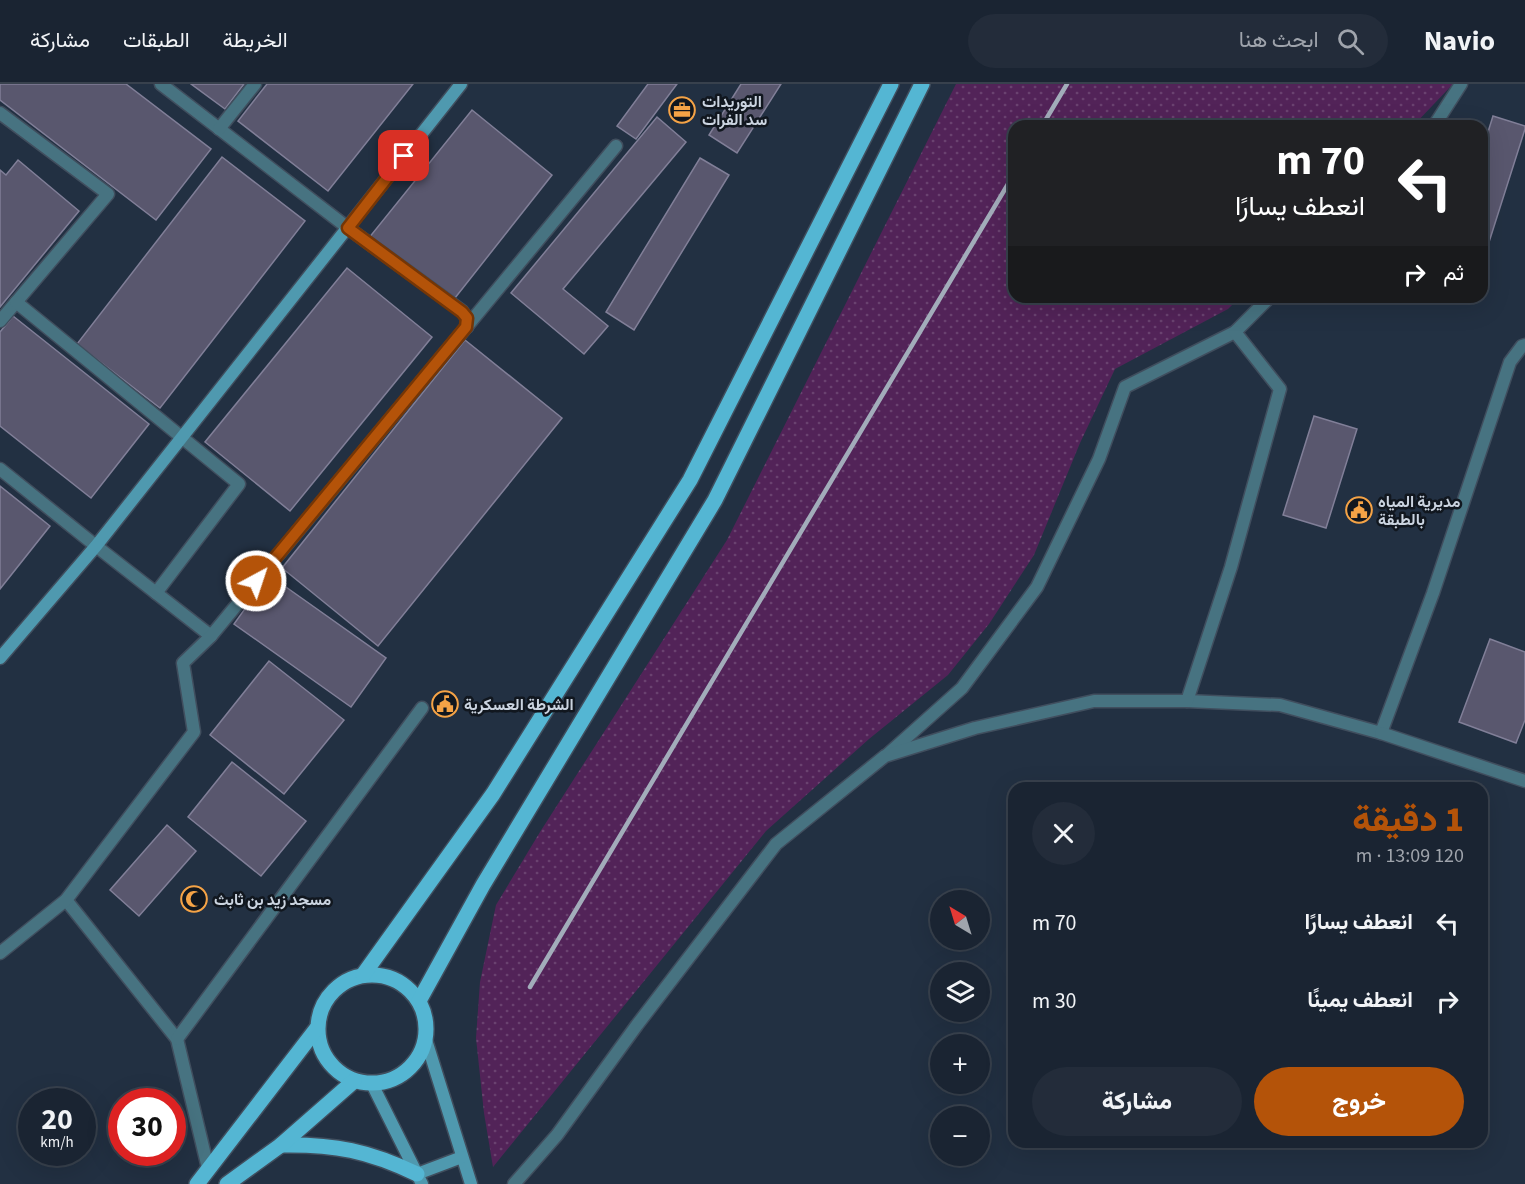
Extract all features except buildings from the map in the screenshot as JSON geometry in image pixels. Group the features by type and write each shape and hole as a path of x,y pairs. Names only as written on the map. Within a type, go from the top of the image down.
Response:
{"main road":[{"path":"363,975 493,794 690,480 891,84"},
{"path":"419,1001 483,885 715,500 922,84"},
{"path":"363,975 379,975 395,979 409,988 419,1001 425,1013 426,1040 419,1058 407,1071 391,1081 372,1084 354,1081 339,1073 327,1060 320,1045 317,1028 323,1004 339,985 363,975"},
{"path":"197,1184 317,1028"},
{"path":"227,1184 281,1145 354,1081"},
{"path":"281,1145 309,1144 365,1153 383,1159 419,1179"}],"street":[{"path":"161,84 348,228 462,312 467,318 466,327"},
{"path":"219,129 255,84"},
{"path":"0,658 96,546 461,84"},
{"path":"1438,120 1461,84"},
{"path":"0,113 108,194 0,321"},
{"path":"0,953 66,900 194,732 183,663 211,636 616,146"},
{"path":"16,302 239,484 156,593"},
{"path":"514,1184 557,1135 637,1025 776,844 885,756 962,688 1037,587 1099,459 1125,387 1235,332 1264,303"},
{"path":"1187,702 1231,567 1280,389 1235,332"},
{"path":"1381,733 1433,593 1510,362 1525,345"},
{"path":"0,469 211,636"},
{"path":"885,756 975,728 1094,701 1280,705 1381,733 1525,781"},
{"path":"177,1039 422,708"},
{"path":"66,900 177,1039 208,1168"},
{"path":"426,1040 471,1184"},
{"path":"372,1084 419,1179 462,1157"}],"shaded area":[{"path":"956,84 1453,84 1419,120 1008,120 1008,303 1234,303 1228,309 1115,369 1080,443 1034,555 989,624 948,675 869,739 766,831 493,1167 484,1113 476,1038 480,982 496,905 540,832 727,540"}],"railway":[{"path":"1046,120 1067,84"},
{"path":"530,987 1008,184"}],"place":[{"name":"التوريدات سد الفرات","path":"682,110"},
{"name":"مديرية المياه بالطبقة","path":"1359,510"},
{"name":"الشرطة العسكرية","path":"445,704"},
{"name":"مسجد زيد بن ثابث","path":"194,899"}],"route":[{"path":"256,581 466,327 467,318 462,312 348,228 404,156"}]}
